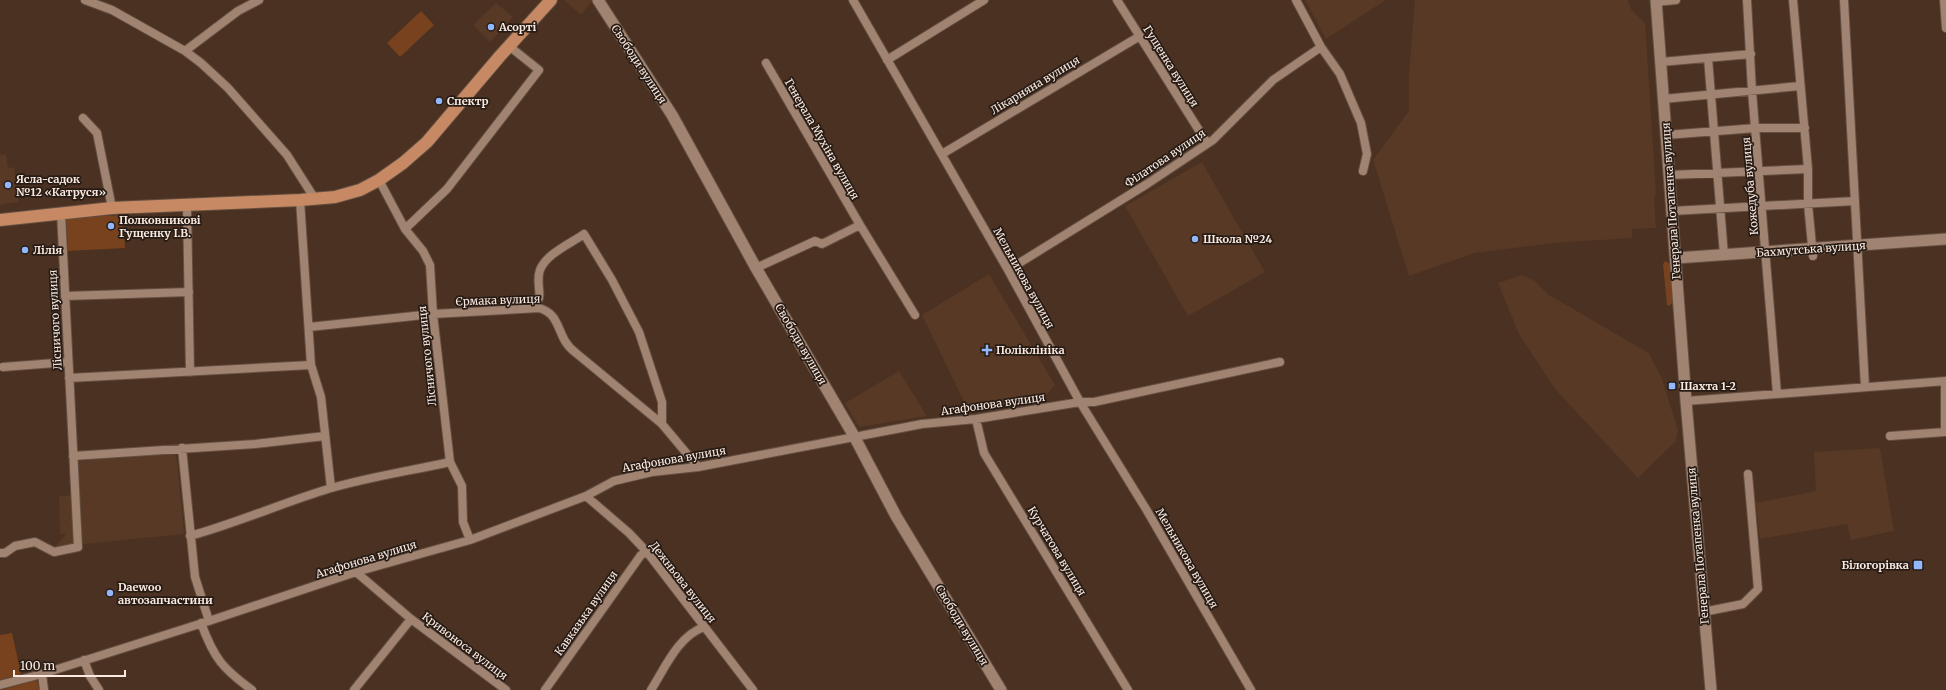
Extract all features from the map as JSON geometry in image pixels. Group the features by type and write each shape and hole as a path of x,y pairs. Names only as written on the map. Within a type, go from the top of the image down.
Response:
{"main road":[{"path":"0,220 112,208 187,206 315,199 335,197 360,190 379,180 403,163 427,142 509,46 551,0"},
{"name":"Свободи вулиця","path":"598,0 672,115 756,268 854,436 896,516 1001,690"},
{"name":"Генерала Потапенка вулиця","path":"1656,1 1686,401 1711,690"},
{"name":"Бахмутська вулиця","path":"1676,258 1766,252 1813,252 1859,246 1946,240"}],"street":[{"path":"85,0 112,10 185,51 201,63 228,88 287,155 315,199"},
{"path":"185,51 238,11 259,0"},
{"name":"Мельникова вулиця","path":"854,0 1008,270 1080,402 1146,509 1251,690"},
{"path":"887,60 984,0"},
{"name":"Гущенка вулиця","path":"1117,0 1207,143"},
{"path":"1296,0 1321,47 1340,74 1361,123 1367,154 1363,171"},
{"path":"1656,1 1676,0"},
{"name":"Кожедуба вулиця","path":"1747,0 1752,91 1763,206 1776,394"},
{"path":"1793,0 1805,128 1808,169 1808,204 1813,252"},
{"path":"1844,0 1859,246 1865,387"},
{"path":"1944,0 1946,28"},
{"name":"Лікарняна вулиця","path":"942,154 1140,36"},
{"path":"405,229 447,189 539,70 509,46"},
{"name":"Філатова вулиця","path":"1008,270 1148,184 1213,140 1273,80 1321,47"},
{"path":"1661,62 1751,54"},
{"path":"1708,58 1712,94 1712,131 1724,255"},
{"name":"Генерала Мухіна вулиця","path":"766,63 860,225 915,315"},
{"path":"1664,100 1800,86"},
{"path":"83,118 97,133 112,208"},
{"path":"1666,135 1756,128 1805,128"},
{"path":"1670,175 1808,169"},
{"name":"Лісничого вулиця","path":"379,180 405,229 423,251 430,265 450,462 462,486 463,522 470,540"},
{"path":"300,200 311,365 321,397 331,488"},
{"path":"1672,211 1856,202"},
{"path":"187,206 190,372"},
{"name":"Лісничого вулиця","path":"0,553 5,552 15,546 35,542 54,552 78,547 61,213"},
{"path":"756,268 815,241 822,244 860,225"},
{"path":"531,308 539,298 538,279 540,270 544,263 550,256 584,234 627,306 639,332 662,402 662,424"},
{"path":"65,296 189,292"},
{"name":"Єрмака вулиця","path":"309,327 434,314 531,308 546,310 552,314 565,342 576,353 662,424 698,467"},
{"path":"3,367 68,362"},
{"name":"Агафонова вулиця","path":"0,685 42,674 356,572 470,540 586,496 614,481 652,472 698,467 922,424 976,419 1080,402 1094,402 1280,362"},
{"name":"Лісничого вулиця","path":"69,378 311,365"},
{"path":"1686,401 1945,381 1945,432 1890,436"},
{"name":"Курчатова вулиця","path":"976,419 984,453 1128,690"},
{"path":"73,456 255,444 325,436"},
{"path":"182,448 195,577 213,653 229,674 252,690"},
{"path":"190,536 253,516 292,500 331,488 450,462"},
{"path":"1704,612 1743,604 1758,589 1748,474"},
{"name":"Дежньова вулиця","path":"586,496 629,533 647,552 753,690"},
{"name":"Кавказька вулиця","path":"545,690 641,555 647,552"},
{"name":"Кривоноса вулиця","path":"356,572 411,619 506,690"},
{"name":"Кривоноса вулиця","path":"354,690 411,619"},
{"path":"651,690 677,648 695,630 704,627"},
{"path":"84,660 90,676 99,690"},
{"path":"42,674 44,690"}],"shaded area":[{"path":"564,0 591,0 592,1 581,15"},
{"path":"1305,0 1386,0 1326,39"},
{"path":"1415,0 1628,0 1631,9 1645,23 1656,192 1654,199 1656,228 1632,229 1632,238 1554,243 1475,253 1409,276 1373,160 1409,111 1409,74"},
{"path":"496,3 513,17 490,42 473,25"},
{"path":"421,11 434,25 400,57 387,43"},
{"name":"Ясла-садок №12 «Катруся»","path":"6,154 8,168 14,167 19,202 0,205 0,155"},
{"name":"Школа №24","path":"1202,162 1265,272 1188,316 1125,206"},
{"path":"123,215 125,248 68,251 66,218"},
{"path":"1665,261 1670,264 1674,301 1669,306 1667,305 1663,264"},
{"name":"Поліклініка","path":"989,274 1055,385 1045,397 969,412 922,315"},
{"path":"1522,275 1535,281 1549,295 1649,353 1662,379 1678,430 1676,441 1638,478 1555,389 1519,334 1498,283"},
{"path":"899,371 927,416 859,427 845,403"},
{"path":"1880,448 1894,531 1851,540 1847,524 1760,539 1756,503 1816,491 1814,452"},
{"path":"168,452 175,454 177,460 184,534 55,547 66,534 60,534 59,496 78,495 78,461"},
{"path":"12,633 21,674 0,680 0,635"},
{"path":"37,680 39,690 1,690"}],"place":[{"name":"Асорті","path":"491,27"},
{"name":"Спектр","path":"439,101"},
{"name":"Ясла-садок №12 «Катруся»","path":"8,185"},
{"name":"Полковникові Гущенку І.В.","path":"111,226"},
{"name":"Школа №24","path":"1195,239"},
{"name":"Лілія","path":"25,250"},
{"name":"Поліклініка","path":"987,350"},
{"name":"Шахта 1-2","path":"1672,386"},
{"name":"Білогорівка","path":"1918,565"},
{"name":"Daewoo автозапчастини","path":"110,593"}]}
